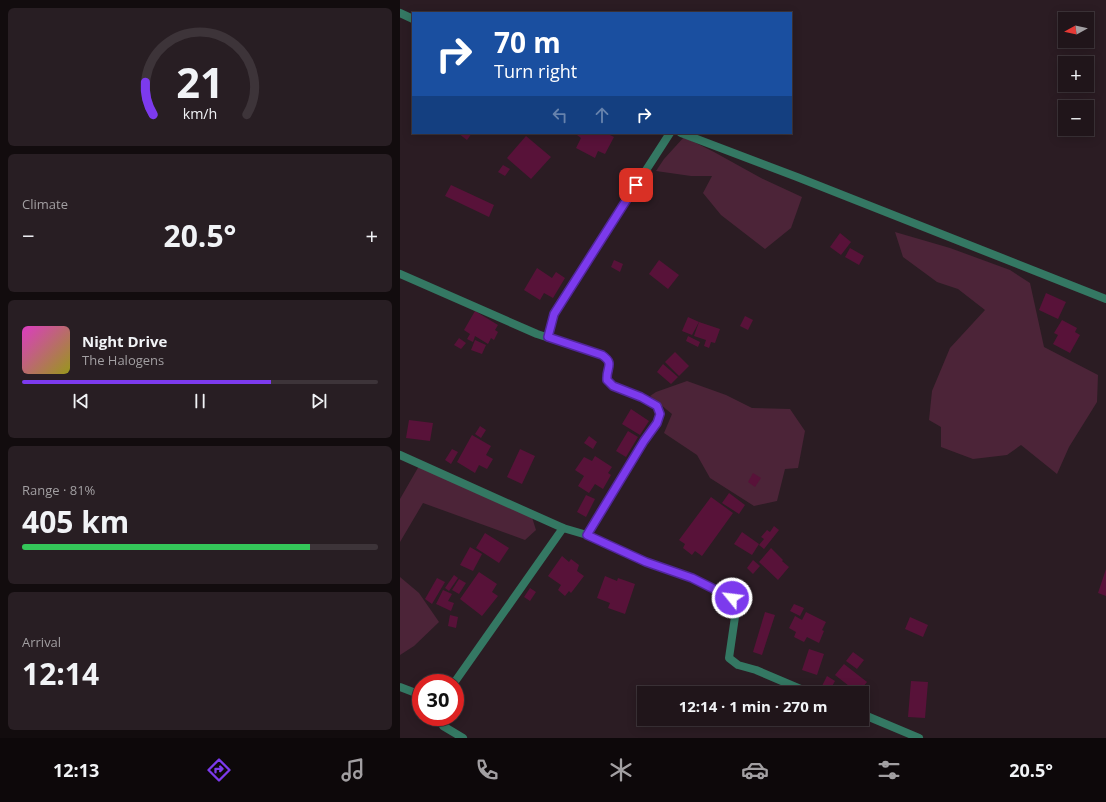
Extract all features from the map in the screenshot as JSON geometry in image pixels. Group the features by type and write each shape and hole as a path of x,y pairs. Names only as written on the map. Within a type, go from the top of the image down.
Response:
{"street":[{"path":"400,13 412,18"},
{"path":"548,337 554,314 669,134"},
{"path":"684,134 797,176 1106,299"},
{"path":"400,274 537,334 602,355 609,359 610,363 607,380 613,386 641,397 657,406 660,414 657,423 644,441 587,535"},
{"path":"400,455 563,528 587,535 646,562 692,578 732,598 736,610 729,658 738,665 756,670 794,686"},
{"path":"460,674 563,528"},
{"path":"400,687 412,692"},
{"path":"869,717 919,738"},
{"path":"443,726 463,738"}],"shaded area":[{"path":"684,137 761,178 802,197 791,228 765,249 721,215 703,193 712,176 691,176 656,171 664,159"},
{"path":"895,232 950,248 1010,270 1030,283 1044,347 1098,375 1097,402 1069,447 1057,474 1021,445 1007,455 973,459 941,447 941,427 929,420 932,391 950,348 985,310 958,289 937,282 903,257"},
{"path":"687,381 726,395 752,408 790,409 805,431 798,468 785,469 777,501 754,506 710,478 697,455 664,433 672,414 650,396 656,392"},
{"path":"419,466 530,511 536,530 525,540 423,503 400,542 400,499"},
{"path":"400,577 419,593 439,622 414,646 400,655"}],"building":[{"path":"459,134 471,134 467,140"},
{"path":"608,134 614,137 605,154 598,151 595,158 576,148 581,138 577,135"},
{"path":"526,136 551,157 531,179 507,158"},
{"path":"503,165 510,169 505,176 498,172"},
{"path":"451,185 494,205 489,217 445,196"},
{"path":"840,233 851,242 841,255 830,247"},
{"path":"850,248 864,256 859,265 845,257"},
{"path":"614,260 623,264 620,272 611,267"},
{"path":"659,260 679,275 668,289 649,274"},
{"path":"537,268 552,278 556,272 565,278 553,298 544,293 540,300 524,290"},
{"path":"1046,293 1066,302 1058,319 1039,310"},
{"path":"475,311 498,325 495,330 498,332 494,340 491,338 488,344 475,336 473,342 467,339 470,334 464,330"},
{"path":"745,316 753,320 748,330 740,326"},
{"path":"688,317 699,322 692,335 682,331"},
{"path":"1062,320 1077,328 1075,332 1080,335 1070,353 1053,344 1058,335 1054,333"},
{"path":"699,322 720,329 715,343 711,342 709,348 704,346 706,340 694,336"},
{"path":"688,336 700,342 698,347 686,341"},
{"path":"459,338 466,343 461,349 454,345"},
{"path":"475,340 486,345 482,354 471,350"},
{"path":"675,352 689,366 679,376 665,362"},
{"path":"663,364 678,377 671,384 657,372"},
{"path":"631,409 649,421 640,435 622,424"},
{"path":"409,420 433,423 430,441 406,438"},
{"path":"480,426 486,430 481,438 475,434"},
{"path":"628,431 638,437 626,457 616,451"},
{"path":"472,435 491,446 486,455 493,459 487,469 479,465 475,473 457,462"},
{"path":"589,436 597,442 593,449 584,443"},
{"path":"452,449 458,452 451,464 445,460"},
{"path":"520,449 535,456 522,484 507,477"},
{"path":"595,456 612,467 608,473 611,475 603,489 595,484 589,493 578,486 584,476 575,470 584,457 592,461"},
{"path":"753,473 761,478 755,487 748,482"},
{"path":"729,493 745,505 739,514 722,503"},
{"path":"586,495 595,499 586,517 577,512"},
{"path":"711,497 733,513 702,556 695,551 692,555 683,548 685,544 679,540"},
{"path":"774,526 779,530 764,549 759,545 764,539 761,537 767,530 770,532"},
{"path":"742,532 759,544 752,555 734,544"},
{"path":"485,533 509,548 499,563 476,548"},
{"path":"470,547 482,554 473,571 460,565"},
{"path":"771,548 789,567 778,580 759,562"},
{"path":"562,556 569,562 571,559 579,565 577,571 584,576 571,593 569,591 565,596 558,590 561,585 548,576"},
{"path":"753,560 760,566 753,574 747,568"},
{"path":"1106,569 1106,596 1098,593"},
{"path":"479,572 497,584 492,592 498,596 482,616 460,599"},
{"path":"454,575 458,578 449,591 445,588"},
{"path":"605,576 617,581 618,578 635,584 625,614 608,608 610,603 597,598"},
{"path":"437,578 445,582 432,604 425,599"},
{"path":"459,579 466,583 459,594 452,590"},
{"path":"530,588 536,592 530,601 524,597"},
{"path":"443,590 452,594 448,601 454,603 451,611 436,604"},
{"path":"794,604 804,608 800,616 790,611"},
{"path":"765,612 775,615 762,655 753,652"},
{"path":"806,612 826,622 822,630 824,631 819,643 807,637 804,642 794,637 796,632 789,628 795,616 802,620"},
{"path":"450,615 458,617 456,628 448,626"},
{"path":"910,617 928,625 923,637 905,629"},
{"path":"809,649 824,654 817,675 802,670"},
{"path":"853,652 864,660 857,669 846,661"},
{"path":"844,664 867,682 864,686 849,686 835,675"},
{"path":"827,676 835,681 832,686 822,686"},
{"path":"911,681 928,682 925,718 908,717"}],"route":[{"path":"636,185 554,314 548,337 602,355 609,359 610,363 607,380 613,386 641,397 657,406 660,414 657,423 644,441 587,535 646,562 692,578 717,589 732,598"}]}
